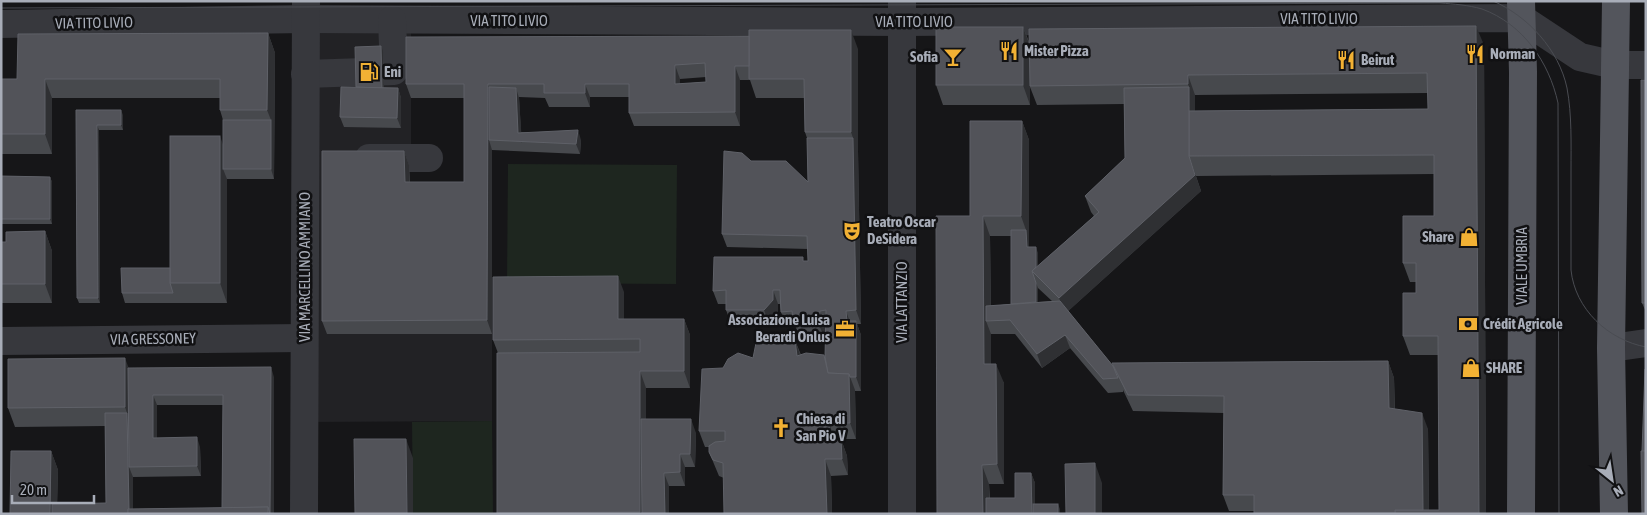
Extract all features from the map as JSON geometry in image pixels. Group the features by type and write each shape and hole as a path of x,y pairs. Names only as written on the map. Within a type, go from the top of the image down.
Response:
{"main road":[{"path":"1614,514 1611,348 1616,1"},
{"name":"VIALE UMBRIA","path":"1521,10 1523,72 1521,514"}],"street":[{"name":"VIA TITO LIVIO","path":"1,24 306,10 392,20 902,12 1521,10"},
{"name":"VIA MARCELLINO AMMIANO","path":"304,514 306,10"},
{"path":"1521,10 1580,57 1615,65 1646,65"},
{"name":"VIA LATTANZIO","path":"902,12 902,514"},
{"path":"305,74 394,71 392,20"},
{"path":"305,160 430,158"},
{"name":"VIA GRESSONEY","path":"1,341 304,338"},
{"path":"1611,348 1646,343"}],"shaded area":[{"path":"308,21 411,23 410,196 492,253 492,421 306,422"},
{"path":"508,164 677,165 676,284 507,283"},
{"path":"492,421 493,514 413,514 412,422"}],"building":[{"path":"1476,26 1479,514 1395,514 1395,510 1439,510 1438,336 1403,336 1403,293 1416,293 1416,263 1403,263 1403,216 1434,216 1434,155 1189,156 1189,111 1428,109 1427,73 1188,75 1188,84 1030,86 1029,29"},
{"path":"936,27 1023,27 1023,85 936,85"},
{"path":"749,30 851,30 851,132 805,132 804,79 749,79"},
{"path":"268,33 267,110 220,110 220,79 45,79 45,134 1,134 1,79 17,79 18,34"},
{"path":"749,36 749,66 735,66 735,112 629,113 629,84 585,84 585,93 544,93 544,84 488,84 487,320 322,321 322,151 404,151 405,182 464,182 464,84 406,84 406,37","holes":["705,63 706,82 675,84 675,65"]},
{"path":"381,46 382,88 356,87 355,47"},
{"path":"1641,80 1646,80 1646,303 1642,303"},
{"path":"341,87 398,88 397,118 340,117"},
{"path":"489,87 516,88 518,133 578,130 576,144 489,140"},
{"path":"1189,87 1189,156 1195,175 1059,298 1032,271 1099,212 1085,196 1125,158 1124,88"},
{"path":"76,110 121,110 121,125 97,125 98,298 77,298"},
{"path":"223,120 271,120 271,169 223,169"},
{"path":"970,121 1022,121 1021,216 983,216 984,364 996,364 997,464 982,465 983,514 937,514 936,216 970,216"},
{"path":"170,136 220,136 220,283 170,283"},
{"path":"807,138 853,138 856,310 846,311 847,321 856,321 856,377 850,377 849,374 828,373 825,357 826,310 820,311 820,327 802,327 793,319 792,311 781,312 780,290 773,290 773,300 764,310 726,310 726,290 713,291 714,257 803,257 803,261 808,261 807,236 722,234 724,151 742,153 751,161 786,161 808,182"},
{"path":"1,176 50,177 50,219 1,219"},
{"path":"1011,230 1026,230 1027,247 1036,247 1036,267 1032,271 1036,283 1036,302 1011,304"},
{"path":"45,231 45,284 1,284 1,242 6,242 6,232"},
{"path":"121,268 170,268 170,283 173,293 122,293"},
{"path":"618,276 618,319 684,319 684,371 640,371 640,512 497,513 497,353 640,352 640,339 493,340 493,277"},
{"path":"1060,301 1113,366 1118,378 1103,379 1065,335 1037,354 1010,320 986,321 986,306"},
{"name":"Chiesa di San Pio V","path":"777,334 785,335 795,340 797,356 806,353 824,355 828,373 849,374 850,423 829,423 830,440 841,439 842,459 825,459 827,514 724,514 723,463 713,460 709,452 709,446 715,442 725,441 725,431 699,431 702,369 723,368 728,359 738,353 753,358 756,343 762,338"},
{"path":"125,358 125,407 8,408 8,359"},
{"path":"1388,361 1389,408 1422,413 1423,510 1395,510 1395,513 1254,514 1254,495 1223,495 1224,396 1128,395 1112,363"},
{"path":"271,367 270,514 268,507 222,508 223,395 153,395 153,438 197,437 197,466 129,467 128,368"},
{"path":"1645,369 1646,451 1642,451"},
{"path":"105,413 127,413 128,514 52,514 52,504 106,503"},
{"path":"641,419 691,419 690,454 680,454 680,472 664,473 665,514 642,514"},
{"path":"354,439 406,439 407,514 355,514"},
{"path":"11,451 51,451 50,514 10,514"},
{"path":"1641,451 1646,451 1646,514 1642,514"},
{"path":"1095,463 1095,514 1066,514 1065,464"},
{"path":"1015,473 1031,473 1032,514 986,514 986,498 1015,498"},
{"path":"1033,504 1058,504 1058,514 1033,514"},
{"path":"268,507 268,514 128,514 128,509"}],"tram line":[{"path":"1493,1 1506,7 1530,25 1549,48 1563,74 1569,98 1571,140 1571,270 1579,298 1586,310 1607,330 1619,338 1646,347"},
{"path":"1,8 1440,3 1482,9 1510,24 1532,46 1548,73 1558,103 1559,514"}],"place":[{"name":"Mister Pizza","path":"1009,51"},
{"name":"Norman","path":"1475,54"},
{"name":"Sofia","path":"953,57"},
{"name":"Beirut","path":"1346,60"},
{"name":"Eni","path":"369,72"},
{"name":"Teatro Oscar DeSidera","path":"852,231"},
{"name":"Share","path":"1469,237"},
{"name":"Crédit Agricole","path":"1468,324"},
{"name":"Associazione Luisa Berardi Onlus","path":"845,329"},
{"name":"SHARE","path":"1471,368"},
{"name":"Chiesa di San Pio V","path":"781,428"}]}
